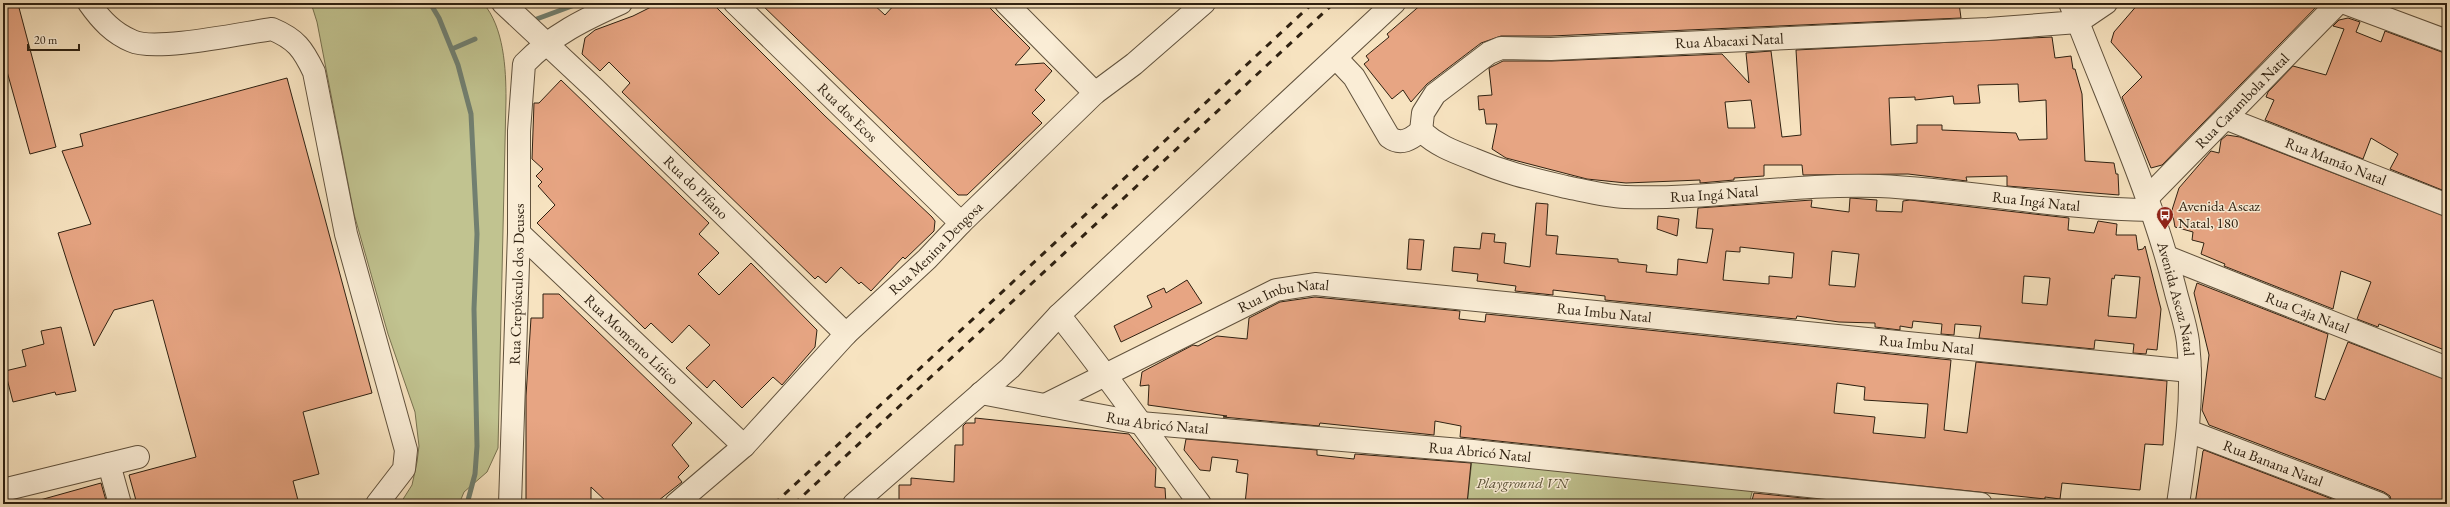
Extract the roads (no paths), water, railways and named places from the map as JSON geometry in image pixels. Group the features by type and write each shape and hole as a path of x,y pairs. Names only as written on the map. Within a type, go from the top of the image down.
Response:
{"street":[{"path":"90,3 102,22 133,42 165,45 272,29 288,35 304,51 314,72 346,234 406,450 404,469 377,504"},
{"path":"524,64 545,43 586,18 621,3"},
{"name":"Rua dos Ecos","path":"734,3 961,223"},
{"path":"1006,3 1095,93"},
{"name":"Rua Menina Dengosa","path":"676,504 744,446 846,334 927,259 961,223 1095,93 1139,60 1204,3"},
{"path":"854,504 1010,368 1059,315 1394,3"},
{"path":"2074,12 2106,3"},
{"name":"Rua Carambola Natal","path":"2149,204 2225,118 2338,3"},
{"path":"2345,3 2447,42"},
{"name":"Rua Crepúsculo dos Deuses","path":"509,5 545,43"},
{"name":"Rua Crepúsculo dos Deuses","path":"509,5 518,29 524,64 519,131 520,233 510,504"},
{"name":"Rua Abacaxi Natal","path":"1421,131 1423,113 1435,94 1489,53 1501,48 1551,49 1940,32 2074,12"},
{"name":"Avenida Ascaz Natal","path":"2074,12 2149,204 2167,257 2188,340 2190,371 2188,431 2178,504"},
{"name":"Rua do Pífano","path":"545,43 846,334"},
{"path":"1336,58 1354,77 1389,137 1395,142 1402,142 1421,131"},
{"name":"Rua Mamão Natal","path":"2225,118 2447,205"},
{"name":"Rua Ingá Natal","path":"1421,131 1435,144 1496,170 1601,195 1626,197 1683,196 1797,188 1878,186 1964,193 2070,206 2149,204"},
{"name":"Rua Momento Lírico","path":"520,233 744,446"},
{"name":"Rua Caja Natal","path":"2167,257 2447,368"},
{"name":"Rua Imbu Natal","path":"1045,405 1276,290 1315,284 2190,371"},
{"path":"1059,315 1106,374 1200,504"},
{"name":"Rua Abricó Natal","path":"981,393 1140,423 1473,451 1981,504"},
{"name":"Rua Banana Natal","path":"2188,431 2380,504"},
{"path":"3,490 138,457"},
{"path":"108,464 120,504"}],"waterway":[{"path":"430,3 439,18 458,65 471,114 477,234 474,309 477,446 475,474 467,504"},
{"path":"534,20 580,3"},
{"path":"452,49 475,39"}],"railway":[{"path":"774,504 1313,3"},
{"path":"794,504 1334,3"}],"place":[{"name":"Avenida Ascaz Natal, 180","path":"2165,230"}],"park label":[{"name":"Playground VN","path":"1522,483"}]}
